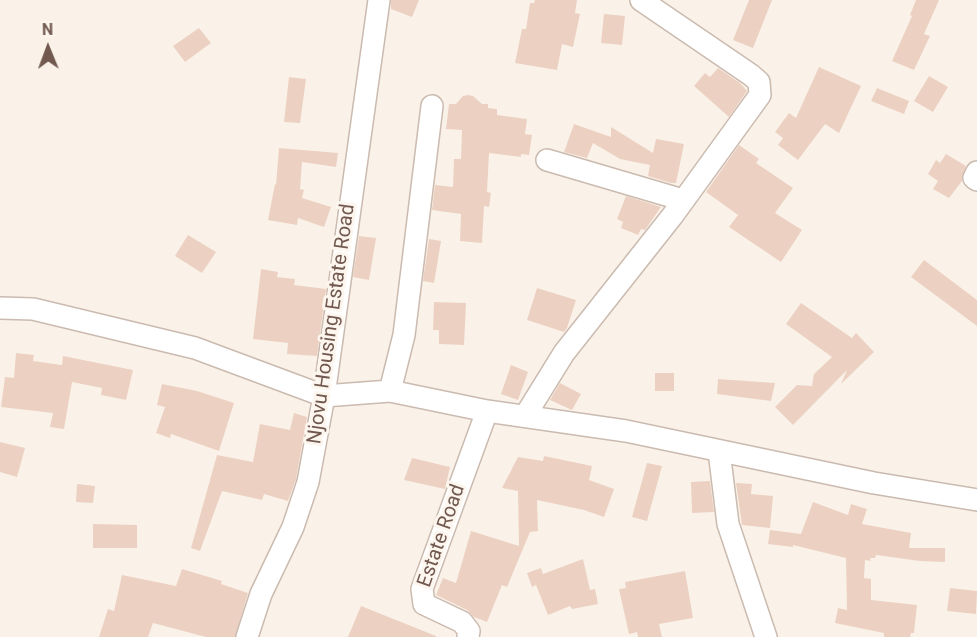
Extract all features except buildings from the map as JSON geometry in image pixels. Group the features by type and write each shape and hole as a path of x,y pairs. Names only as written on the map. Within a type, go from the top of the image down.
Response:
{"street":[{"name":"Njovu Housing Estate Road","path":"247,637 261,594 293,527 308,482 324,396 380,0"},
{"path":"525,416 564,353 757,102 761,90 759,82 751,75 641,0"},
{"path":"390,391 404,335 432,106"},
{"path":"547,160 683,200"},
{"path":"977,172 974,178 977,180"},
{"path":"0,309 33,309 195,348 324,396 390,391 487,411 626,431 874,483 977,500"},
{"name":"Estate Road","path":"468,637 469,631 462,622 424,604 422,589 487,411"},
{"path":"719,451 728,524 766,637"}]}
